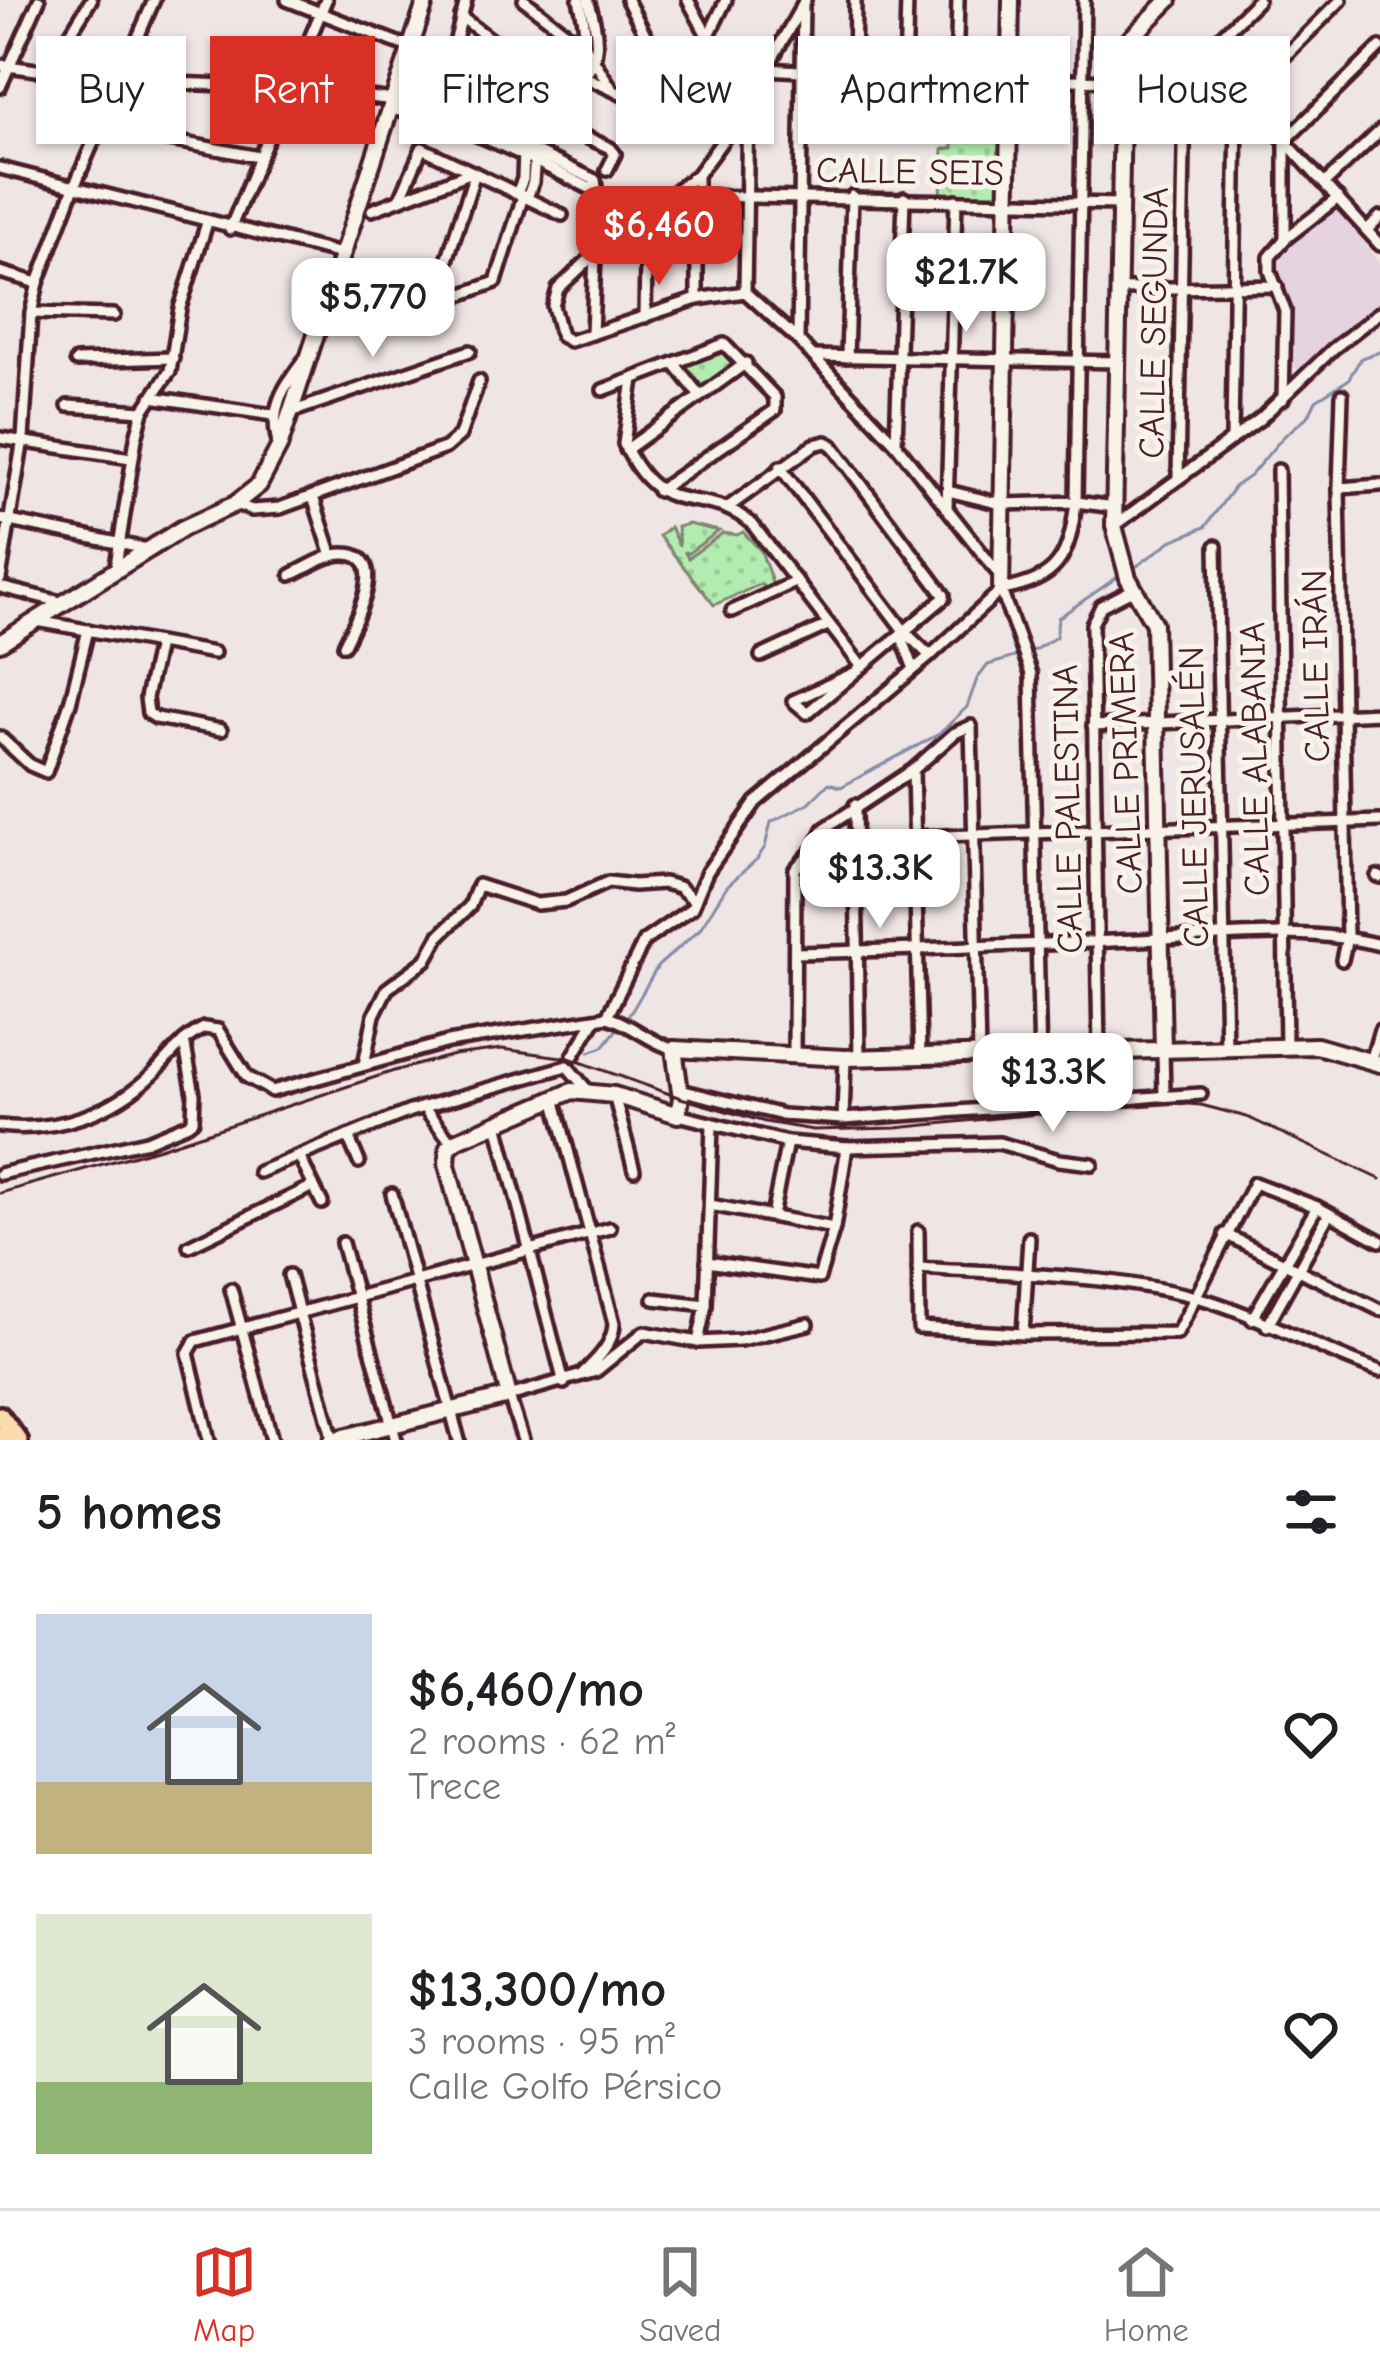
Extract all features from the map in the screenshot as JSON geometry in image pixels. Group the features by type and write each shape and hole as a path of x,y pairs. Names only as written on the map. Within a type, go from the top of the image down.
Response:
{"main road":[{"path":"0,1415 10,1438"}],"street":[{"path":"0,86 4,66 39,0"},
{"path":"69,36 91,0"},
{"path":"138,36 154,0"},
{"path":"287,0 399,44"},
{"path":"309,36 326,0"},
{"path":"414,36 426,0"},
{"path":"456,36 466,0"},
{"path":"524,0 570,36"},
{"path":"583,0 588,36"},
{"path":"627,0 646,36"},
{"path":"688,0 709,37 726,0"},
{"path":"855,0 855,36"},
{"path":"906,36 907,0"},
{"path":"957,36 958,0"},
{"path":"1011,0 1011,36"},
{"path":"612,1018 644,941 689,910 706,872 756,802 930,656 1001,584 1032,585 1047,577 1069,546 1076,502 1084,0"},
{"path":"1133,36 1169,0"},
{"path":"1222,36 1258,0"},
{"path":"1290,52 1341,0"},
{"path":"774,55 804,2"},
{"path":"804,2 804,36"},
{"path":"461,16 486,36"},
{"path":"1290,137 1380,47"},
{"path":"592,55 612,89"},
{"path":"4,66 36,71"},
{"path":"592,80 616,91"},
{"path":"1070,80 1094,80"},
{"path":"0,643 183,528 235,504 259,485 279,447 399,84"},
{"path":"375,99 399,103"},
{"path":"1325,183 1380,131"},
{"path":"592,140 615,154 607,170"},
{"path":"186,143 259,157"},
{"path":"65,603 0,583 4,520 23,440 31,313 38,283 93,144"},
{"path":"230,229 264,144"},
{"path":"510,144 595,180 596,187 589,188 529,153"},
{"path":"719,144 697,175 647,208 558,289 553,301 562,339 570,341 697,299 745,292"},
{"path":"748,144 745,292 896,444 1001,584"},
{"path":"797,340 802,144"},
{"path":"1009,144 1001,584 1029,664 1041,1107"},
{"name":"CALLE PRIMERA","path":"1122,144 1114,526 1121,561 1154,624 1163,1051"},
{"name":"CALLE SEGUNDA","path":"1178,478 1184,144"},
{"path":"1232,437 1235,144"},
{"path":"1285,239 1286,144"},
{"path":"1289,144 1380,245"},
{"path":"400,199 422,148 562,215"},
{"path":"413,312 498,280 529,153"},
{"path":"0,168 341,254"},
{"path":"372,210 474,172"},
{"path":"433,304 474,172"},
{"path":"697,175 697,299"},
{"name":"CALLE SEIS","path":"698,196 1121,204"},
{"path":"847,357 852,196"},
{"path":"1283,399 1285,311 1270,271 1270,257 1285,239 1338,198"},
{"path":"896,444 904,199"},
{"path":"947,509 956,200"},
{"path":"645,317 647,208"},
{"path":"1366,230 1380,218"},
{"path":"116,572 131,458 143,411 170,371 180,308 207,223"},
{"path":"592,334 595,254"},
{"path":"0,272 38,283"},
{"path":"1121,289 1276,286"},
{"path":"1114,526 1283,399 1333,349 1380,312"},
{"path":"31,313 114,316"},
{"path":"603,390 727,344 775,397 775,410 658,491"},
{"path":"291,412 470,351"},
{"path":"279,447 273,415 292,375 311,352"},
{"path":"813,356 1118,362"},
{"path":"76,361 173,358"},
{"path":"674,363 700,396"},
{"path":"626,450 746,363"},
{"path":"633,380 623,437 626,450 658,491 727,508 752,524 859,670"},
{"path":"235,504 266,510 445,448 460,435 479,381"},
{"name":"CALLE IRÁN","path":"1342,395 1339,488 1347,937 1342,960"},
{"path":"151,397 273,415"},
{"path":"68,406 143,411"},
{"path":"0,438 131,458"},
{"path":"727,508 814,445 832,445 944,598 902,630 859,670 807,713 793,701 859,670"},
{"path":"780,467 902,630 930,656"},
{"name":"CALLE ALABANIA","path":"1278,470 1286,1048"},
{"path":"1339,488 1380,484"},
{"path":"948,491 1001,504 1076,502 1114,507"},
{"path":"313,497 332,556"},
{"path":"4,520 152,550"},
{"name":"CALLE JERUSALÉN","path":"1216,546 1226,1048"},
{"path":"291,575 332,556 356,556 368,582 364,603 344,645"},
{"path":"732,611 797,581"},
{"name":"CALLE PALESTINA","path":"1100,1052 1093,616 1131,583"},
{"path":"37,621 214,653"},
{"path":"761,656 828,625"},
{"path":"0,737 30,765 46,772 88,630"},
{"path":"902,630 914,669"},
{"path":"158,644 146,698 148,712 156,718 221,730"},
{"path":"1093,726 1380,713"},
{"path":"794,1057 795,869 814,849 824,829 971,726 979,1054"},
{"path":"913,770 920,1056"},
{"path":"843,1119 852,1058 857,952 855,805"},
{"path":"915,837 1380,821"},
{"path":"364,1065 374,1015 387,988 422,965 440,934 470,906 478,885 537,904 566,901 608,882 664,883 680,887 695,902"},
{"path":"795,953 1285,935 1347,937 1380,945"},
{"path":"0,1126 51,1126 111,1105 136,1089 184,1041 204,1028 218,1030 247,1077 266,1090 448,1042 612,1018 649,1041 674,1048 852,1058 1317,1046 1375,1062 1380,1030"},
{"path":"259,1172 423,1107 570,1061 595,1020"},
{"path":"0,1174 147,1141 188,1124 193,1120 194,1094 184,1041"},
{"path":"674,1048 678,1115"},
{"path":"1163,1051 1164,1094"},
{"path":"570,1061 588,1091"},
{"path":"680,1090 783,1115 843,1119 1201,1094"},
{"path":"523,1440 448,1165 446,1154 452,1143 554,1098 588,1091 787,1142 847,1147 1007,1145 1092,1164"},
{"path":"614,1095 634,1170"},
{"path":"554,1098 615,1329 596,1361 577,1378"},
{"path":"423,1107 452,1143"},
{"path":"497,1124 564,1383"},
{"path":"698,1342 706,1305 712,1125"},
{"path":"348,1136 359,1162"},
{"path":"772,1216 787,1142"},
{"path":"707,1262 820,1278 834,1228 847,1147"},
{"path":"299,1156 322,1203"},
{"path":"919,1231 917,1325 923,1330 1023,1334 1173,1335 1256,1183 1317,1207 1380,1241"},
{"path":"189,1246 313,1186"},
{"path":"392,1194 459,1440"},
{"path":"710,1205 834,1228"},
{"path":"1252,1319 1317,1207"},
{"path":"1267,1326 1329,1214"},
{"path":"209,1440 189,1361 190,1346 240,1327 610,1228"},
{"path":"1225,1234 1380,1310"},
{"path":"1023,1334 1029,1238"},
{"path":"341,1243 393,1432"},
{"path":"918,1268 1102,1280 1195,1297 1380,1371"},
{"path":"289,1275 332,1440 393,1432 450,1409 564,1383 599,1369 644,1332 698,1342 740,1340 808,1324"},
{"path":"231,1288 272,1440"},
{"path":"654,1299 706,1305"}],"shaded area":[{"path":"1339,204 1380,265 1380,304 1339,332 1301,367 1291,369 1293,313 1273,274 1273,252"}],"green space":[{"path":"953,144 1002,144 1001,197 941,196 943,149"},
{"path":"725,347 738,363 700,390 680,366"},
{"path":"688,524 719,531 687,554 684,551 688,558 723,533 743,532 761,551 773,585 765,589 761,584 714,605 659,536 670,527 679,546 677,527"}],"waterway":[{"path":"1133,569 1171,541 1205,527 1234,487 1309,415 1316,400 1348,380 1361,358 1380,352"},
{"path":"589,1052 603,1047 658,966 700,929 727,886 757,859 771,822 809,803 829,783 841,787 939,734 967,707 988,665 1031,652 1056,637 1058,618 1119,576"}],"railway":[{"path":"0,1193 160,1148 394,1071 454,1055 502,1049 569,1058 681,1098 813,1130 896,1128 1158,1102 1201,1105 1247,1117 1380,1179"}]}
